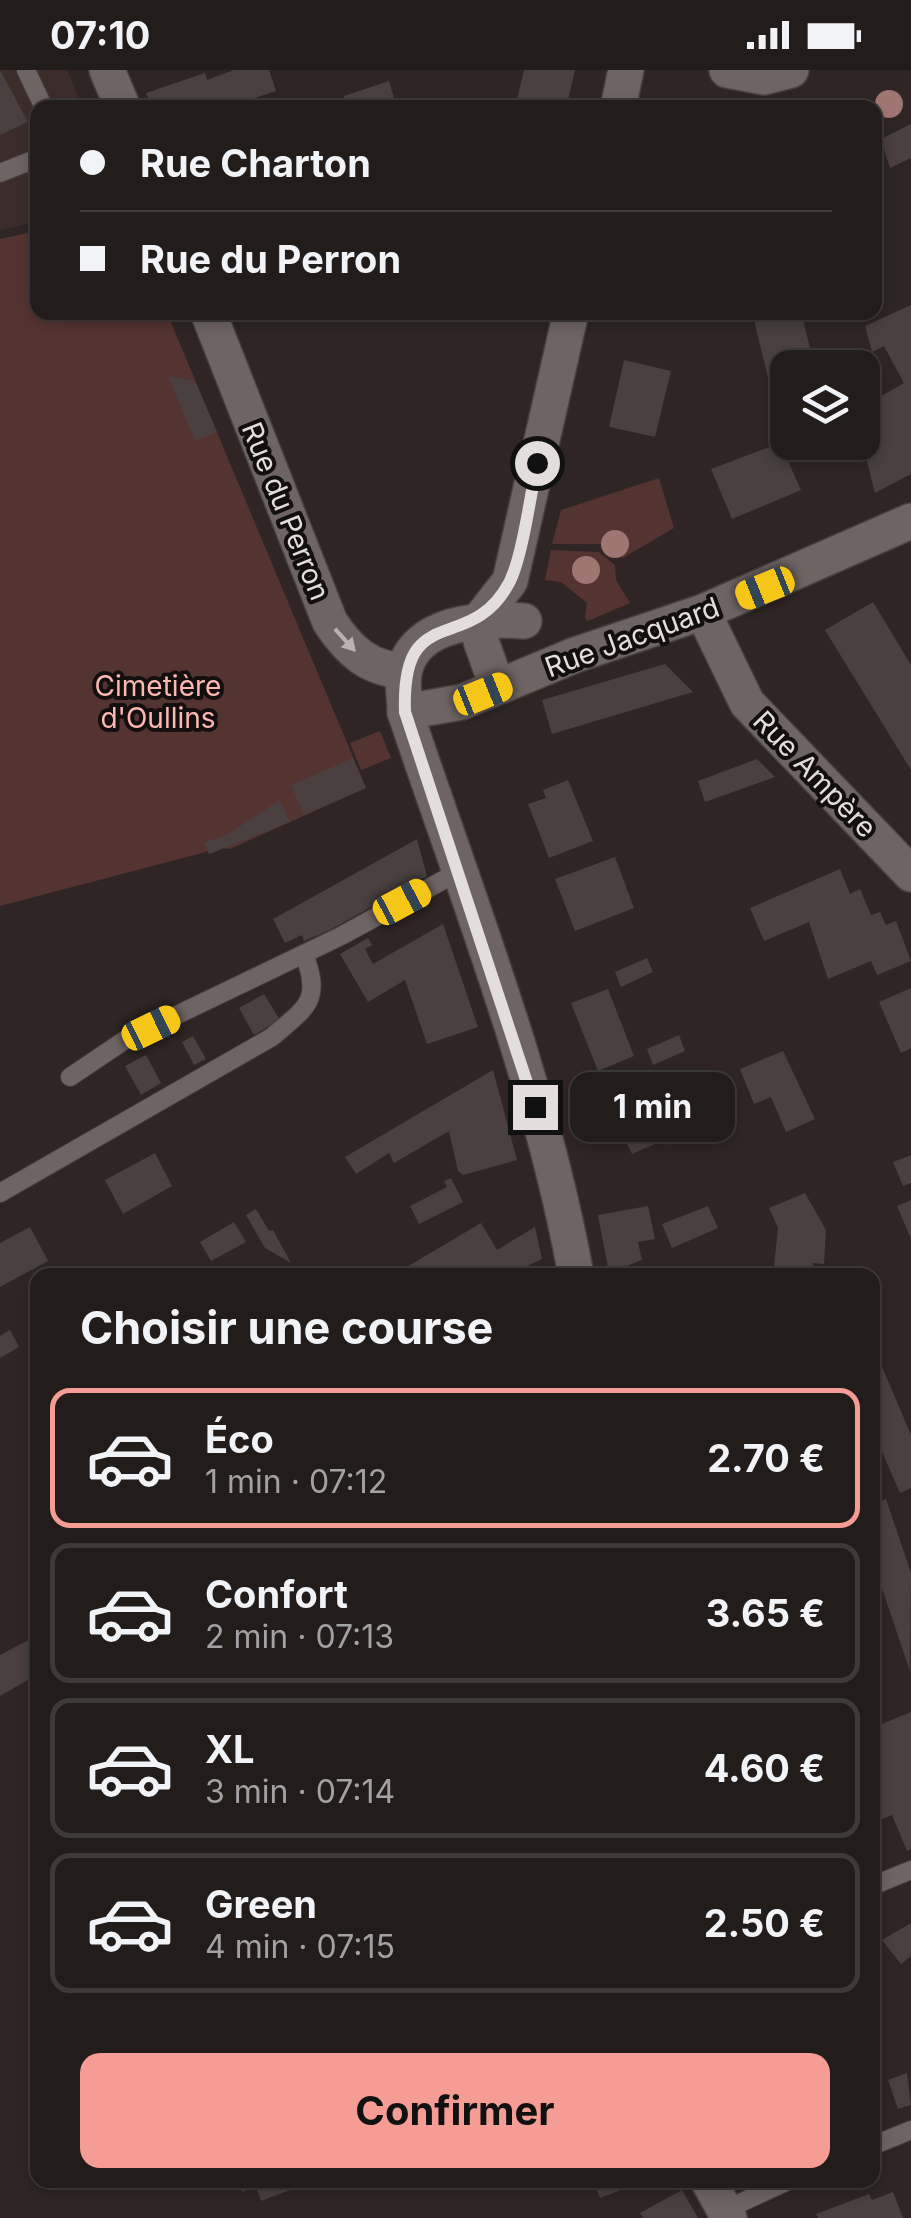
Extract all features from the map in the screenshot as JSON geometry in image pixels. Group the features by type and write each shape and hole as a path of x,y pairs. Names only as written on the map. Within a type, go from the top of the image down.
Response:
{"street":[{"path":"107,70 120,100"},
{"path":"620,100 626,70"},
{"path":"727,70 764,76 791,70"},
{"name":"Rue du Perron","path":"211,320 330,622 344,644 379,669 404,671"},
{"path":"504,685 493,675 481,641 481,618 510,582 570,320"},
{"name":"Rue Jacquard","path":"405,712 462,702 574,656 703,612 911,522"},
{"path":"510,582 524,621 538,636 574,656"},
{"name":"Rue Ampère","path":"703,612 747,703 911,874"},
{"name":"Rue Jacquard","path":"404,671 416,648 431,635 481,618 524,621"},
{"path":"404,671 405,712 526,1074 563,1204 575,1268"}],"lane":[{"path":"26,70 40,100"},
{"path":"0,173 30,161"},
{"path":"70,1078 126,1040 304,954 458,872"},
{"path":"0,1193 272,1037 310,1005 314,980 304,954"},
{"path":"880,1883 911,1870"},
{"path":"880,2143 911,2130"},
{"path":"721,2203 766,2188"}],"shaded area":[{"path":"0,70 67,70 80,100 30,100 30,224 0,230"}],"green space":[{"name":"Cimetière d'Oullins","path":"30,233 30,320 170,320 366,788 230,849 221,848 0,906 0,239"},
{"path":"659,478 674,528 623,558 602,544 552,544 561,510"},
{"path":"551,550 599,552 615,565 616,580 630,603 588,621 587,603 561,582 545,580"},
{"path":"380,731 391,758 361,770 350,743"}],"building":[{"path":"0,70 28,122 0,135"},
{"path":"234,70 269,70 276,91 248,100 149,100 146,93 205,73 207,80"},
{"path":"524,70 575,70 568,100 517,100"},
{"path":"389,81 395,100 345,100 344,96"},
{"path":"911,124 911,158 890,168 882,138"},
{"path":"911,305 911,474 875,493 867,460 880,460 880,397 904,383 884,346 871,350 865,326"},
{"path":"754,320 803,320 810,350 770,350 770,386"},
{"path":"624,360 671,371 655,437 609,427"},
{"path":"168,376 195,381 217,432 195,441"},
{"path":"770,447 770,460 788,460 801,490 732,519 711,469"},
{"path":"873,602 911,665 911,770 825,630"},
{"path":"665,664 693,692 552,734 542,700"},
{"path":"353,758 366,788 304,815 291,785"},
{"path":"757,759 775,777 705,802 698,781"},
{"path":"568,780 593,841 549,858 528,804 546,798 543,790"},
{"path":"280,800 290,822 209,854 204,843 228,834"},
{"path":"417,839 427,876 328,931 304,941 302,935 285,943 273,919"},
{"path":"615,857 634,908 575,931 555,879"},
{"path":"840,869 850,894 860,889 871,915 880,912 886,925 896,921 911,961 877,975 871,961 828,979 809,922 764,941 750,908"},
{"path":"443,924 478,1027 427,1044 405,980 368,1002 340,954 368,938 372,945 365,949 373,964"},
{"path":"647,958 653,972 621,987 615,972"},
{"path":"911,988 911,1048 901,1053 879,1002"},
{"path":"608,989 634,1056 598,1071 571,1003"},
{"path":"264,994 280,1020 254,1035 239,1008"},
{"path":"679,1035 685,1051 653,1065 647,1049"},
{"path":"193,1036 206,1059 194,1065 182,1042"},
{"path":"783,1051 815,1119 786,1132 771,1097 754,1104 740,1069"},
{"path":"146,1055 161,1083 141,1095 125,1066"},
{"path":"493,1070 517,1160 463,1175 458,1171 449,1131 394,1163 389,1153 356,1174 345,1157"},
{"path":"683,1077 706,1125 666,1145 664,1140 632,1154 612,1111"},
{"path":"155,1153 172,1186 123,1214 105,1180"},
{"path":"911,1155 911,1183 903,1186 893,1162"},
{"path":"451,1178 463,1202 419,1224 410,1206 447,1187 444,1181"},
{"path":"805,1193 826,1230 824,1264 813,1263 813,1268 774,1268 778,1228 769,1208"},
{"path":"911,1200 911,1239 897,1206"},
{"path":"648,1206 655,1239 638,1242 642,1260 622,1268 608,1268 598,1215"},
{"path":"708,1206 718,1228 672,1248 662,1224"},
{"path":"256,1209 291,1263 265,1248 246,1215"},
{"path":"234,1222 246,1242 211,1261 200,1242"},
{"path":"481,1223 497,1250 535,1227 542,1259 523,1268 405,1268"},
{"path":"30,1227 48,1261 0,1287 0,1243"},
{"path":"10,1330 19,1347 0,1358 0,1336"},
{"path":"880,1362 911,1435 911,1488 900,1493 880,1447"},
{"path":"886,1499 911,1573 910,1671 880,1583 880,1501"},
{"path":"30,1639 30,1679 0,1696 0,1655"},
{"path":"911,1712 911,1849 907,1851 892,1815 880,1820 880,1725"},
{"path":"911,1923 911,1956 901,1964 882,1940"},
{"path":"907,2073 911,2105 898,2109 888,2080"},
{"path":"256,2188 296,2188 261,2201"},
{"path":"596,2188 626,2188 600,2198"},
{"path":"682,2190 698,2218 643,2218 640,2213"},
{"path":"893,2192 903,2218 818,2218 816,2214 869,2194 872,2200"}],"route":[{"path":"535,1107 405,712 404,671 416,648 431,635 481,618 510,582 537,463"}]}
